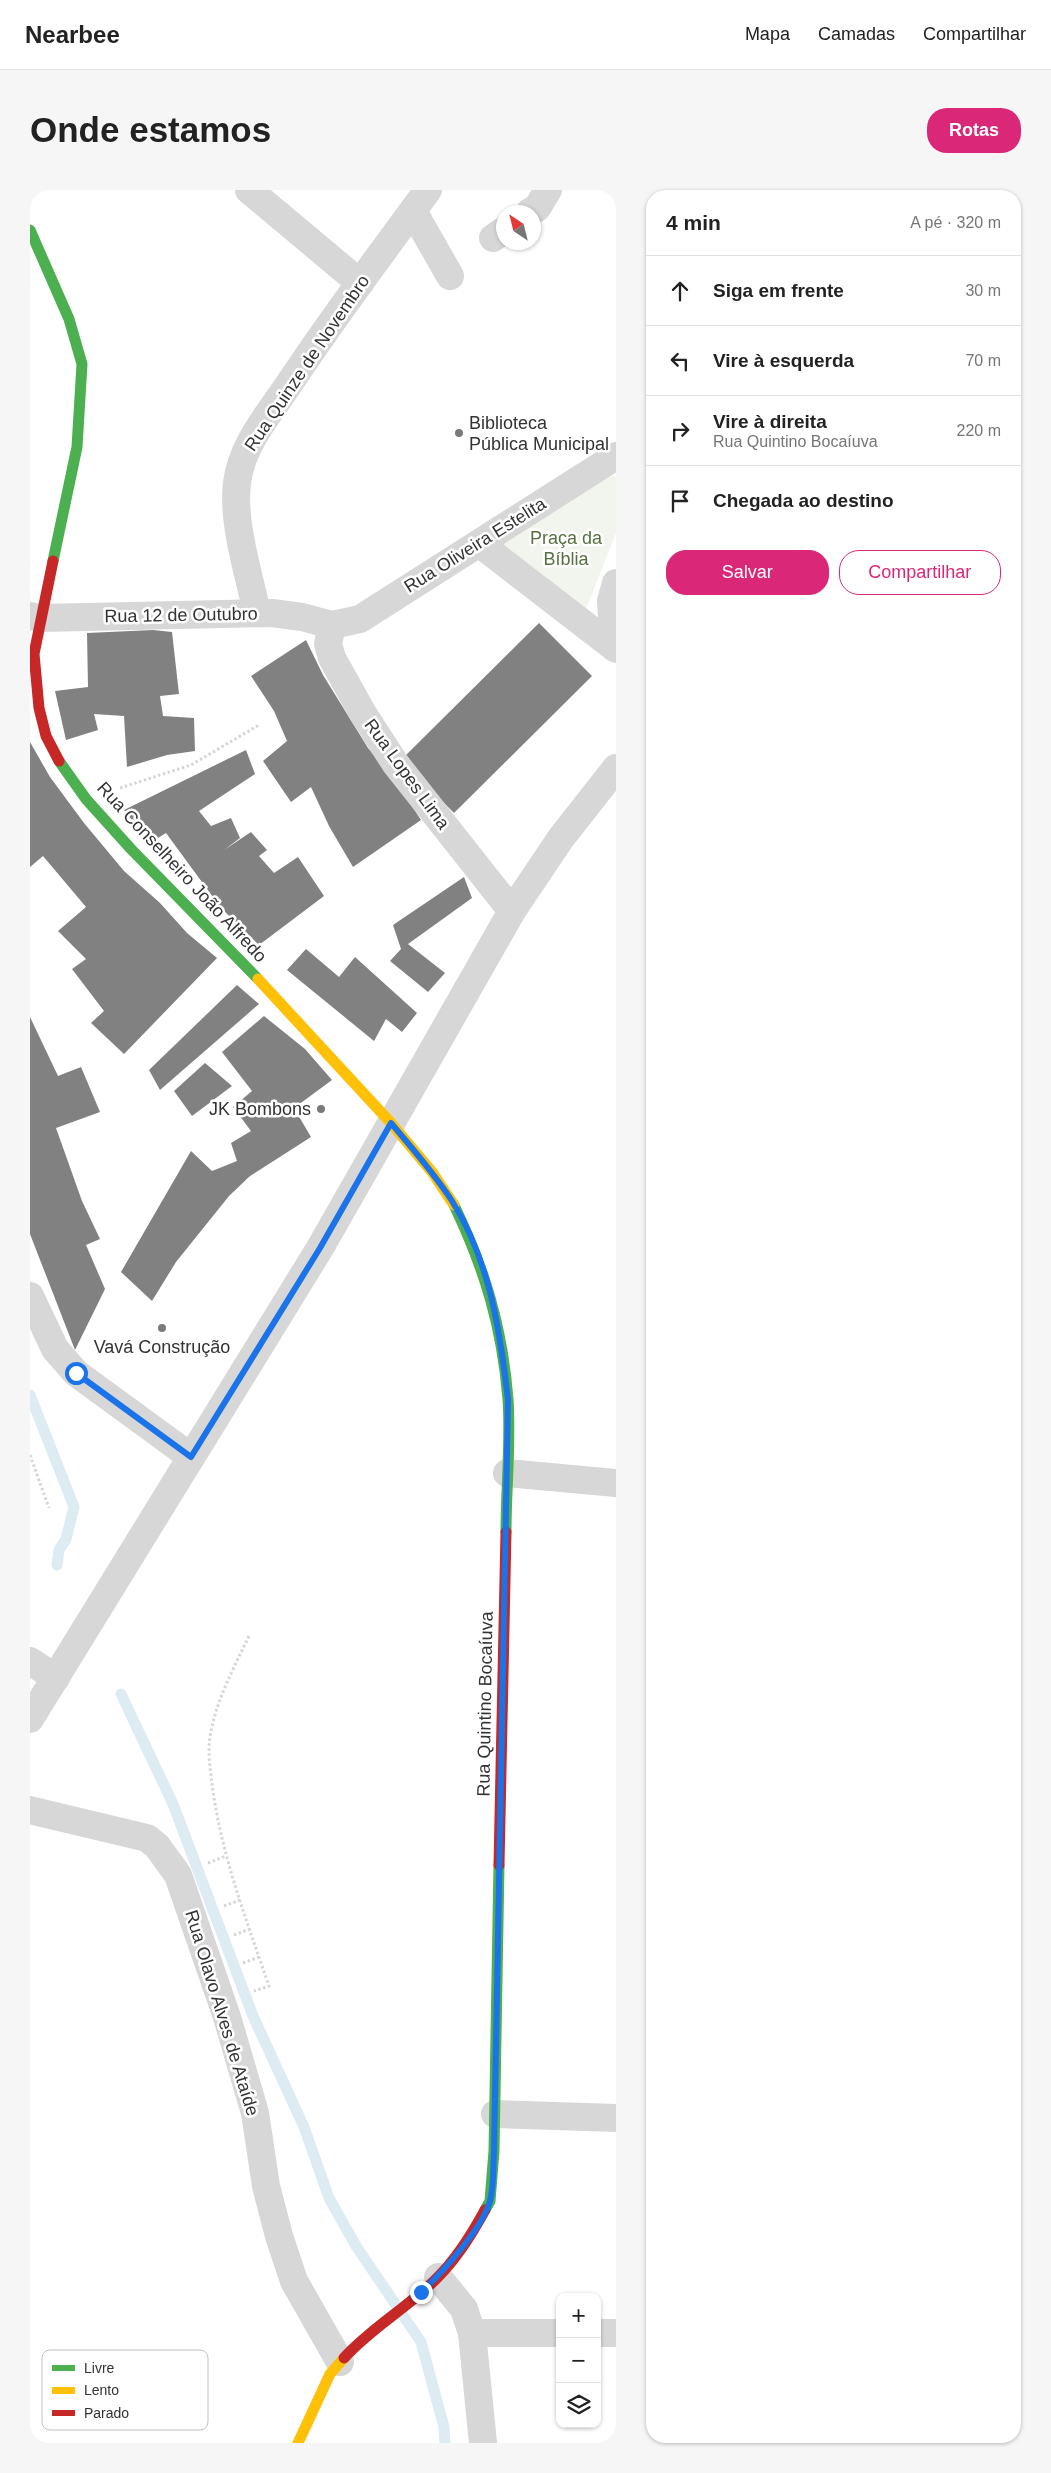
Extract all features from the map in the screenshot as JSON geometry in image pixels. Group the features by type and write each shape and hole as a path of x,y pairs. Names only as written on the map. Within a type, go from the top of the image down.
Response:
{"street":[{"path":"249,190 360,283"},
{"path":"538,205 548,190"},
{"path":"420,200 450,276"},
{"name":"Rua Quinze de Novembro","path":"257,613 239,528 237,484 241,462 260,426 318,341 420,200"},
{"name":"Rua Conselheiro João Alfredo","path":"30,230 69,319 82,364 77,447 36,617 34,654 38,708 46,736 61,764 86,799 130,849 301,1024 391,1123"},
{"name":"Rua Oliveira Estelita","path":"332,625 360,619 616,456"},
{"path":"480,544 615,648"},
{"path":"615,648 611,600 616,583"},
{"name":"Rua 12 de Outubro","path":"36,617 257,613 302,616 332,625"},
{"name":"Rua Lopes Lima","path":"332,625 328,644 332,658 362,712 395,763 512,911"},
{"path":"33,1709 56,1678 320,1248 512,911 561,838 616,768"},
{"name":"Rua Quintino Bocaíuva","path":"340,2362 356,2344 430,2284 471,2235 490,2201 495,2114 508,1400 500,1333 490,1288 476,1251 453,1202 432,1172 391,1123"},
{"path":"30,1296 55,1349 76,1373 191,1457"},
{"path":"507,1473 616,1484"},
{"path":"30,1661 56,1678"},
{"name":"Rua Olavo Alves de Ataíde","path":"30,1810 147,1838 157,1846 178,1876 227,2017 255,2113 266,2186 294,2281 340,2362"},
{"path":"495,2114 616,2118"},
{"path":"430,2284 464,2308 472,2333 483,2443"},
{"path":"472,2333 556,2333"},
{"path":"601,2333 616,2333"},
{"path":"298,2443 330,2374 340,2362"}],"path":[{"path":"86,799 191,765 259,725"},
{"path":"30,1455 49,1508"},
{"path":"248,1636 221,1693 210,1733 209,1762 216,1814 226,1856 268,1986 251,1992"},
{"path":"201,1866 226,1856"},
{"path":"218,1908 240,1900"},
{"path":"229,1937 250,1929"},
{"path":"238,1965 259,1957"}],"green space":[{"name":"Praça da Bíblia","path":"610,475 616,477 616,533 584,614 494,546"}],"building":[{"path":"539,623 592,676 454,813 401,760"},
{"path":"153,630 172,632 179,694 160,696 163,716 194,718 195,751 167,755 127,767 124,716 94,714 98,730 66,740 55,691 88,687 87,633"},
{"path":"306,640 323,675 368,748 395,780 421,820 353,867 329,826 311,787 291,802 263,761 287,741 274,711 251,676"},
{"path":"30,742 50,777 84,823 124,871 160,903 187,933 217,958 124,1054 91,1023 104,1011 72,969 86,959 58,931 86,907 43,856 30,867"},
{"path":"246,750 255,774 199,811 211,826 231,818 240,838 224,850 251,832 267,850 259,856 274,873 298,857 324,896 259,945 221,908 166,833 150,843 124,810"},
{"path":"464,877 472,898 408,944 445,973 428,992 390,961 401,949 393,925"},
{"path":"306,949 339,977 355,957 417,1013 402,1032 386,1019 374,1041 287,970"},
{"path":"237,985 259,1004 160,1090 149,1070"},
{"path":"264,1016 305,1049 332,1080 294,1108 311,1137 250,1176 229,1196 176,1262 152,1301 121,1272 191,1151 212,1171 237,1161 231,1143 251,1131 233,1107 252,1091 222,1052"},
{"path":"30,1017 58,1076 81,1067 100,1112 56,1128 82,1201 100,1239 86,1245 105,1289 75,1350 30,1234"},
{"path":"205,1063 232,1086 192,1116 174,1091"}],"waterway":[{"path":"30,1395 74,1507 66,1539 59,1550 57,1565"},
{"path":"121,1694 173,1804 253,2016 304,2127 329,2198 356,2246 421,2342 444,2427 445,2443"}],"traffic: fast":[{"path":"30,230 69,319 82,364 77,447 53,561"},
{"path":"59,761 86,799 131,849 258,979"},
{"path":"454,1205 475,1252 483,1276 496,1323 505,1372 509,1415 506,1532"},
{"path":"485,2210 490,2201 494,2151 499,1865"}],"traffic: slow":[{"path":"258,979 391,1123 432,1172 454,1205"},
{"path":"298,2443 330,2374 344,2358"}],"traffic: jam":[{"path":"53,561 34,654 39,708 46,736 59,761"},
{"path":"499,1865 506,1532"},
{"path":"344,2358 366,2336 415,2298 438,2277 464,2245 485,2210"}],"place":[{"name":"Biblioteca Pública Municipal","path":"459,433"},
{"name":"JK Bombons","path":"321,1109"},
{"name":"Vavá Construção","path":"162,1328"}],"route":[{"path":"76,1373 191,1457 320,1248 391,1123 432,1172 453,1202 476,1251 490,1288 500,1333 508,1400 494,2151 490,2201 471,2235 438,2277 421,2292"}]}
